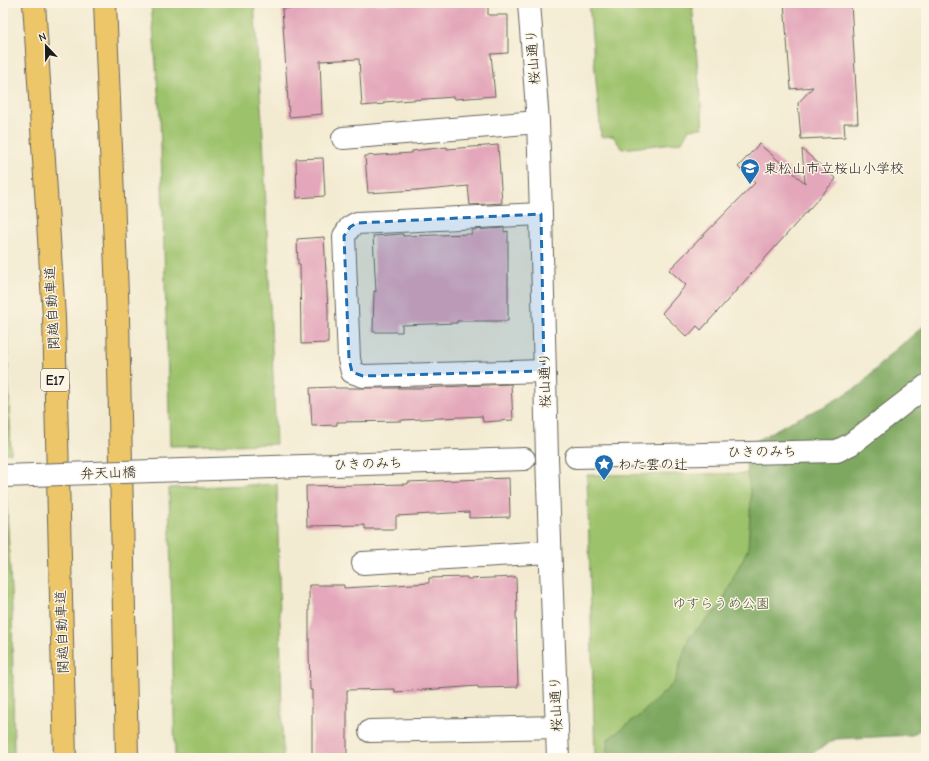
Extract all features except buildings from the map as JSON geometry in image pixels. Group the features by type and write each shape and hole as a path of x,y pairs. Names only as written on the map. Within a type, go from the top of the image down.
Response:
{"highway":[{"name":"関越自動車道","path":"34,3 54,317 65,758"},
{"path":"105,3 118,318 127,758"}],"street":[{"name":"桜山通り","path":"529,3 538,122 544,371 558,758"},
{"path":"343,138 538,122"},
{"path":"541,214 357,223 350,227 344,236 349,359 352,372 363,376 544,371"},
{"name":"ひきのみち","path":"576,457 837,451 851,444 926,386"},
{"name":"ひきのみち","path":"213,469 524,459"},
{"name":"弁天山橋","path":"3,476 213,469"},
{"path":"363,563 550,552"},
{"path":"370,731 557,727"}],"highlighted area":[{"path":"541,214 544,371 363,376 352,372 349,359 344,236 350,227 357,223"}],"green space":[{"path":"151,3 254,3 263,136 276,444 170,446 160,117"},
{"path":"589,3 692,3 703,128 689,129 682,142 622,149 613,136 601,137"},
{"path":"3,221 11,453 3,453"},
{"path":"926,324 926,726 912,735 836,739 804,758 608,758 608,739 639,716 674,683 689,637 721,606 748,549 751,497 746,465 751,444 788,423 825,406 861,385 887,357"},
{"name":"ゆすらうめ公園","path":"807,473 734,758 595,758 587,475"},
{"path":"277,484 283,758 175,758 169,488"},
{"path":"3,490 6,490 12,610 14,758 3,758"}],"place":[{"name":"東松山市立桜山小学校","path":"750,185"},
{"name":"わた雲の辻","path":"604,481"}]}
